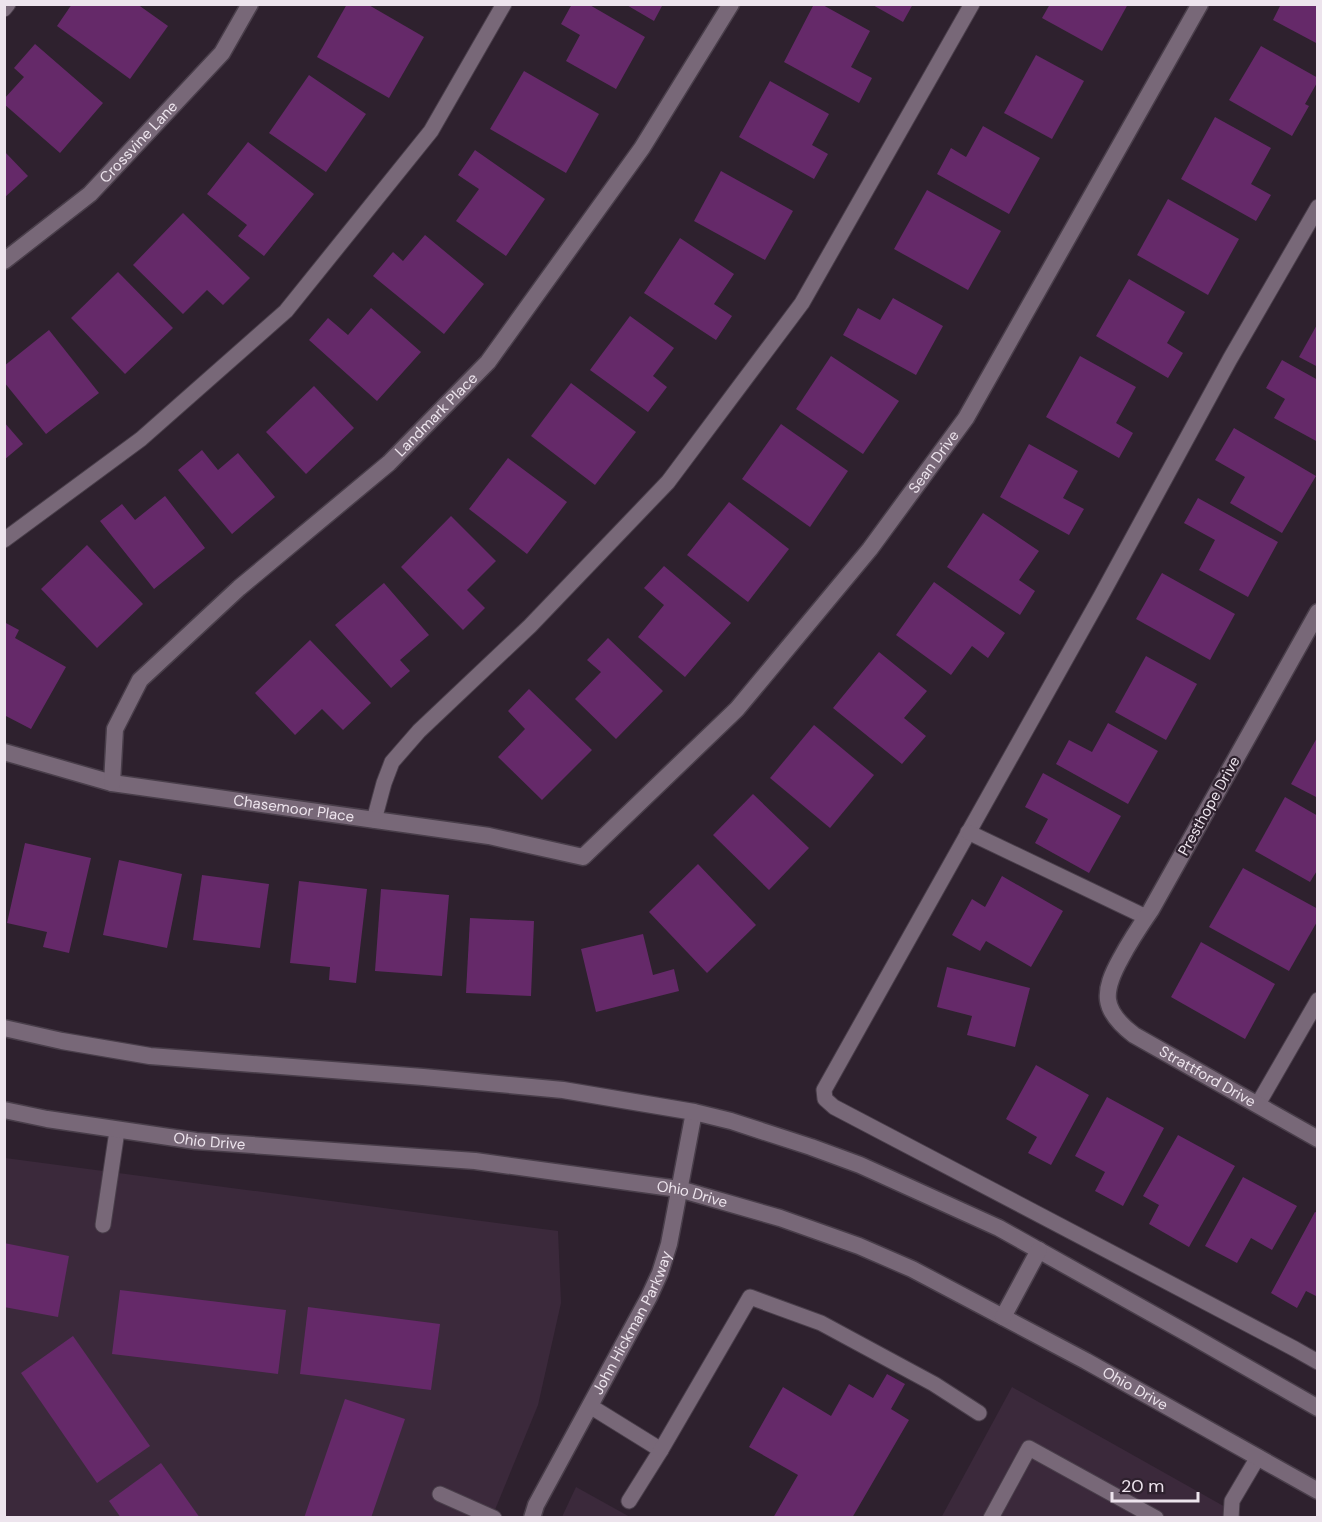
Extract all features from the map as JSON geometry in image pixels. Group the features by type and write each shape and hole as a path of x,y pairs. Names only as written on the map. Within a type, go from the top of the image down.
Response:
{"street":[{"name":"Crossvine Lane","path":"4,261 90,194 222,54 250,4"},
{"name":"Landmark Place","path":"112,783 115,729 140,680 239,588 389,463 488,362 642,148 731,4"},
{"name":"Sean Drive","path":"583,857 737,709 870,549 966,418 1200,4"},
{"name":"Presthope Drive","path":"1108,1001 1106,991 1111,976 1317,612"},
{"name":"Chasemoor Place","path":"4,752 112,783 489,836 583,857"},
{"name":"Strattford Drive","path":"1108,1001 1112,1014 1134,1035 1317,1138"},
{"path":"4,1028 62,1041 150,1056 551,1089 694,1112 743,1125 860,1165 999,1228 1317,1408"},
{"name":"Ohio Drive","path":"4,1110 117,1131 196,1141 486,1162 679,1189 780,1218 859,1246 912,1269 1086,1361 1317,1491"},
{"name":"John Hickman Parkway","path":"532,1518 551,1475 660,1273 669,1244 694,1112"},
{"path":"1003,1317 1039,1250"}],"lane":[{"path":"4,9 8,4"},
{"path":"4,540 141,439 286,311 431,131 504,4"},
{"path":"374,820 392,762 419,731 530,626 668,482 802,303 972,4"},
{"path":"1317,207 1230,359 1101,596 824,1090 825,1099 834,1107 1317,1362"},
{"path":"968,832 1146,917"},
{"path":"1258,1104 1317,1000"},
{"path":"103,1226 117,1131"},
{"path":"629,1501 662,1450 750,1297 821,1323 934,1384 979,1413"},
{"path":"590,1406 662,1450"},
{"path":"991,1518 1029,1448 1155,1518"},
{"path":"1231,1518 1232,1501 1258,1457"},
{"path":"440,1494 494,1518"}],"shaded area":[{"path":"5,1158 558,1231 561,1303 538,1405 492,1517 5,1518"},
{"path":"1012,1387 1243,1517 941,1518"},
{"path":"576,1487 630,1517 562,1517"}],"building":[{"path":"72,4 137,4 168,26 130,79 57,26"},
{"path":"347,4 367,4 424,37 389,98 317,57"},
{"path":"572,4 588,4 645,37 616,89 566,61 580,35 561,24"},
{"path":"625,4 663,4 654,21"},
{"path":"814,4 821,4 870,31 851,67 872,78 859,103 784,62"},
{"path":"871,4 913,4 903,22"},
{"path":"1050,4 1128,4 1102,51 1042,18"},
{"path":"1281,4 1318,4 1318,44 1273,20"},
{"path":"35,44 103,103 60,153 4,104 4,99 24,77 14,68"},
{"path":"1261,46 1318,78 1305,104 1309,106 1292,136 1229,100"},
{"path":"1036,55 1084,81 1052,139 1004,113"},
{"path":"524,71 599,114 566,173 490,129"},
{"path":"309,75 366,114 326,172 269,133"},
{"path":"770,81 829,114 812,145 828,154 814,179 739,137"},
{"path":"1215,117 1271,148 1251,184 1271,195 1256,221 1181,179"},
{"path":"983,126 1040,158 1009,214 937,174 951,148 966,157"},
{"path":"248,142 314,194 264,256 238,236 247,225 207,194"},
{"path":"475,150 545,199 506,256 456,221 479,189 458,175"},
{"path":"4,151 28,176 4,198"},
{"path":"721,171 793,211 765,260 694,221"},
{"path":"927,190 1001,231 968,290 894,249"},
{"path":"1168,199 1239,239 1208,295 1137,255"},
{"path":"183,213 250,278 223,305 207,290 183,314 133,265"},
{"path":"425,235 484,284 444,334 373,276 393,252 403,261"},
{"path":"680,238 734,274 714,304 732,316 716,340 644,293"},
{"path":"118,272 173,328 125,374 71,318"},
{"path":"1129,279 1185,312 1167,343 1183,353 1168,378 1096,336"},
{"path":"893,298 943,326 916,375 843,335 858,308 880,320"},
{"path":"371,308 421,352 377,401 309,340 328,318 348,335"},
{"path":"630,316 674,348 653,376 667,387 648,412 590,370"},
{"path":"1318,323 1318,367 1299,357"},
{"path":"49,330 99,393 46,434 4,382 4,366"},
{"path":"831,356 899,401 863,454 796,409"},
{"path":"1080,356 1136,387 1116,423 1133,433 1119,458 1046,417"},
{"path":"1282,360 1318,380 1318,442 1274,418 1285,399 1266,388"},
{"path":"571,383 636,432 595,485 531,436"},
{"path":"314,386 354,428 306,474 266,432"},
{"path":"4,422 23,444 4,460"},
{"path":"781,424 848,471 810,527 742,479"},
{"path":"1234,428 1316,476 1282,533 1230,503 1245,477 1215,460"},
{"path":"1029,444 1078,471 1063,498 1084,509 1069,535 1000,497"},
{"path":"202,450 218,470 238,453 275,497 232,534 178,470"},
{"path":"508,458 567,502 527,554 469,509"},
{"path":"165,496 205,548 154,589 100,521 122,504 135,520"},
{"path":"1198,498 1278,542 1248,597 1199,570 1215,540 1184,523"},
{"path":"729,502 789,549 748,602 687,555"},
{"path":"983,513 1039,551 1019,580 1035,591 1020,615 947,567"},
{"path":"451,516 496,561 467,590 485,608 463,630 401,567"},
{"path":"87,545 143,604 97,648 41,589"},
{"path":"664,566 731,623 685,677 638,637 664,605 644,588"},
{"path":"1162,573 1235,614 1210,660 1136,619"},
{"path":"934,582 1005,633 988,658 972,646 951,675 896,635"},
{"path":"384,583 429,635 400,660 410,671 391,688 335,625"},
{"path":"4,622 19,630 15,638 66,667 31,729 4,715"},
{"path":"608,638 663,691 616,739 575,699 601,672 587,660"},
{"path":"310,640 371,703 343,730 322,709 295,735 255,693"},
{"path":"879,652 927,691 904,718 926,736 902,764 833,708"},
{"path":"1146,656 1197,684 1166,740 1115,712"},
{"path":"529,689 592,750 542,800 498,757 525,729 508,711"},
{"path":"1108,723 1158,751 1128,804 1056,764 1069,740 1092,752"},
{"path":"814,725 874,775 830,828 770,778"},
{"path":"1318,736 1318,798 1291,784"},
{"path":"1043,773 1121,816 1089,873 1035,843 1048,819 1025,807"},
{"path":"753,794 809,848 769,890 713,835"},
{"path":"1285,797 1318,816 1318,869 1310,882 1255,851"},
{"path":"25,843 91,858 69,953 43,947 47,932 7,923"},
{"path":"119,860 182,874 167,948 103,935"},
{"path":"698,864 756,925 707,973 649,912"},
{"path":"1243,868 1318,909 1318,920 1289,971 1209,927"},
{"path":"202,875 269,884 260,948 193,940"},
{"path":"1002,876 1063,911 1031,967 986,941 980,951 952,935 972,899 985,907"},
{"path":"299,881 367,889 356,983 329,980 330,967 290,963"},
{"path":"381,889 449,895 442,976 375,971"},
{"path":"470,918 534,921 531,996 466,993"},
{"path":"643,934 653,975 674,969 679,991 596,1012 581,949"},
{"path":"1201,942 1275,984 1245,1039 1171,997"},
{"path":"947,967 1030,988 1015,1047 967,1035 972,1016 937,1007"},
{"path":"1036,1065 1089,1095 1051,1165 1028,1153 1037,1137 1006,1119"},
{"path":"1107,1097 1164,1128 1123,1206 1095,1191 1105,1172 1075,1156"},
{"path":"1178,1135 1235,1166 1189,1247 1149,1224 1159,1205 1143,1196"},
{"path":"1243,1177 1297,1206 1272,1250 1251,1238 1237,1263 1205,1246"},
{"path":"1315,1212 1318,1213 1318,1297 1306,1291 1297,1308 1271,1293"},
{"path":"4,1243 69,1256 58,1317 4,1307"},
{"path":"120,1290 286,1310 278,1374 112,1354"},
{"path":"308,1307 440,1324 431,1390 300,1374"},
{"path":"73,1336 150,1446 97,1483 21,1373"},
{"path":"887,1374 905,1384 891,1409 909,1420 852,1518 773,1518 798,1475 749,1447 783,1387 831,1416 849,1384 873,1398"},
{"path":"345,1399 405,1419 371,1518 304,1518"},
{"path":"161,1463 200,1518 121,1518 109,1501"}]}
